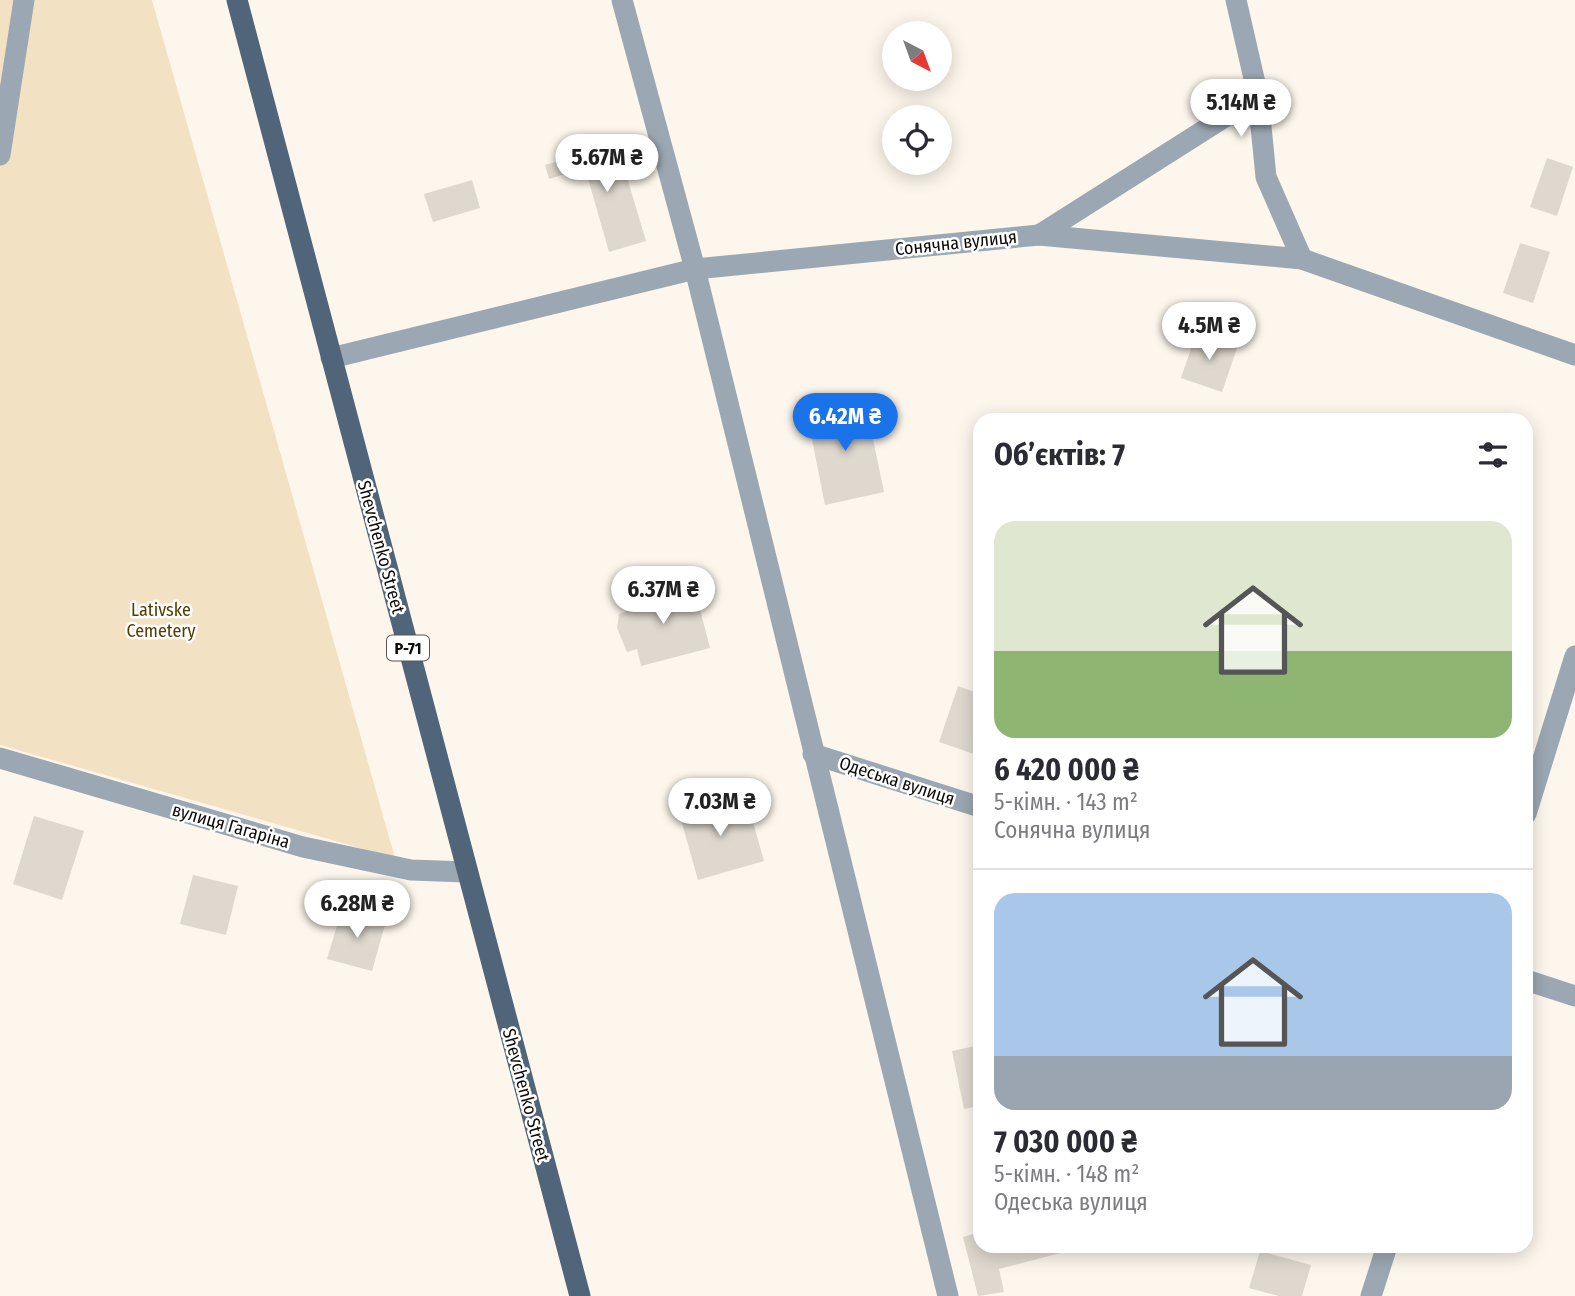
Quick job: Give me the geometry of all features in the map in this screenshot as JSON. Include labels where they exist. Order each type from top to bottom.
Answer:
[{"type":"main road","name":"Shevchenko Street","points":[[237,0],[580,1296]]},
{"type":"street","points":[[0,155],[24,0]]},
{"type":"street","points":[[622,0],[695,269],[948,1296]]},
{"type":"street","points":[[1236,0],[1258,96],[1266,177],[1302,260]]},
{"type":"street","points":[[1039,235],[1258,96]]},
{"type":"street","name":"Сонячна вулиця","points":[[331,358],[695,269],[1039,235],[1302,260],[1575,355]]},
{"type":"street","points":[[1533,791],[1575,656]]},
{"type":"street","name":"Одеська вулиця","points":[[813,754],[973,805]]},
{"type":"street","name":"вулиця Гагаріна","points":[[0,758],[303,846],[411,870],[466,872]]},
{"type":"street","points":[[1533,982],[1575,996]]},
{"type":"street","points":[[1371,1296],[1385,1253]]},
{"type":"green space","name":"Lativske Cemetery","points":[[0,0],[152,0],[395,858],[0,745]]},
{"type":"building","points":[[617,144],[646,241],[609,252],[585,168],[549,179],[545,165]]},
{"type":"building","points":[[1547,158],[1573,167],[1557,216],[1530,207]]},
{"type":"building","points":[[472,180],[480,208],[433,222],[424,194]]},
{"type":"building","points":[[1520,243],[1550,252],[1533,303],[1503,293]]},
{"type":"building","points":[[1197,331],[1238,345],[1222,392],[1181,378]]},
{"type":"building","points":[[865,401],[884,492],[825,505],[807,414]]},
{"type":"building","points":[[643,590],[652,594],[654,600],[695,590],[710,648],[641,666],[637,649],[627,652],[617,628],[619,614],[627,611],[625,601],[632,594]]},
{"type":"building","points":[[958,686],[973,691],[973,754],[939,742]]},
{"type":"building","points":[[722,796],[727,814],[749,808],[764,861],[698,880],[678,809]]},
{"type":"building","points":[[34,816],[84,831],[62,900],[13,884]]},
{"type":"building","points":[[193,875],[238,886],[226,935],[180,924]]},
{"type":"building","points":[[342,909],[386,921],[372,971],[327,959]]},
{"type":"building","points":[[973,1046],[973,1107],[964,1109],[952,1051]]},
{"type":"building","points":[[973,1234],[973,1253],[1061,1253],[999,1269],[1004,1292],[978,1296],[963,1237]]},
{"type":"building","points":[[1259,1253],[1311,1265],[1302,1296],[1279,1296],[1249,1288]]}]
